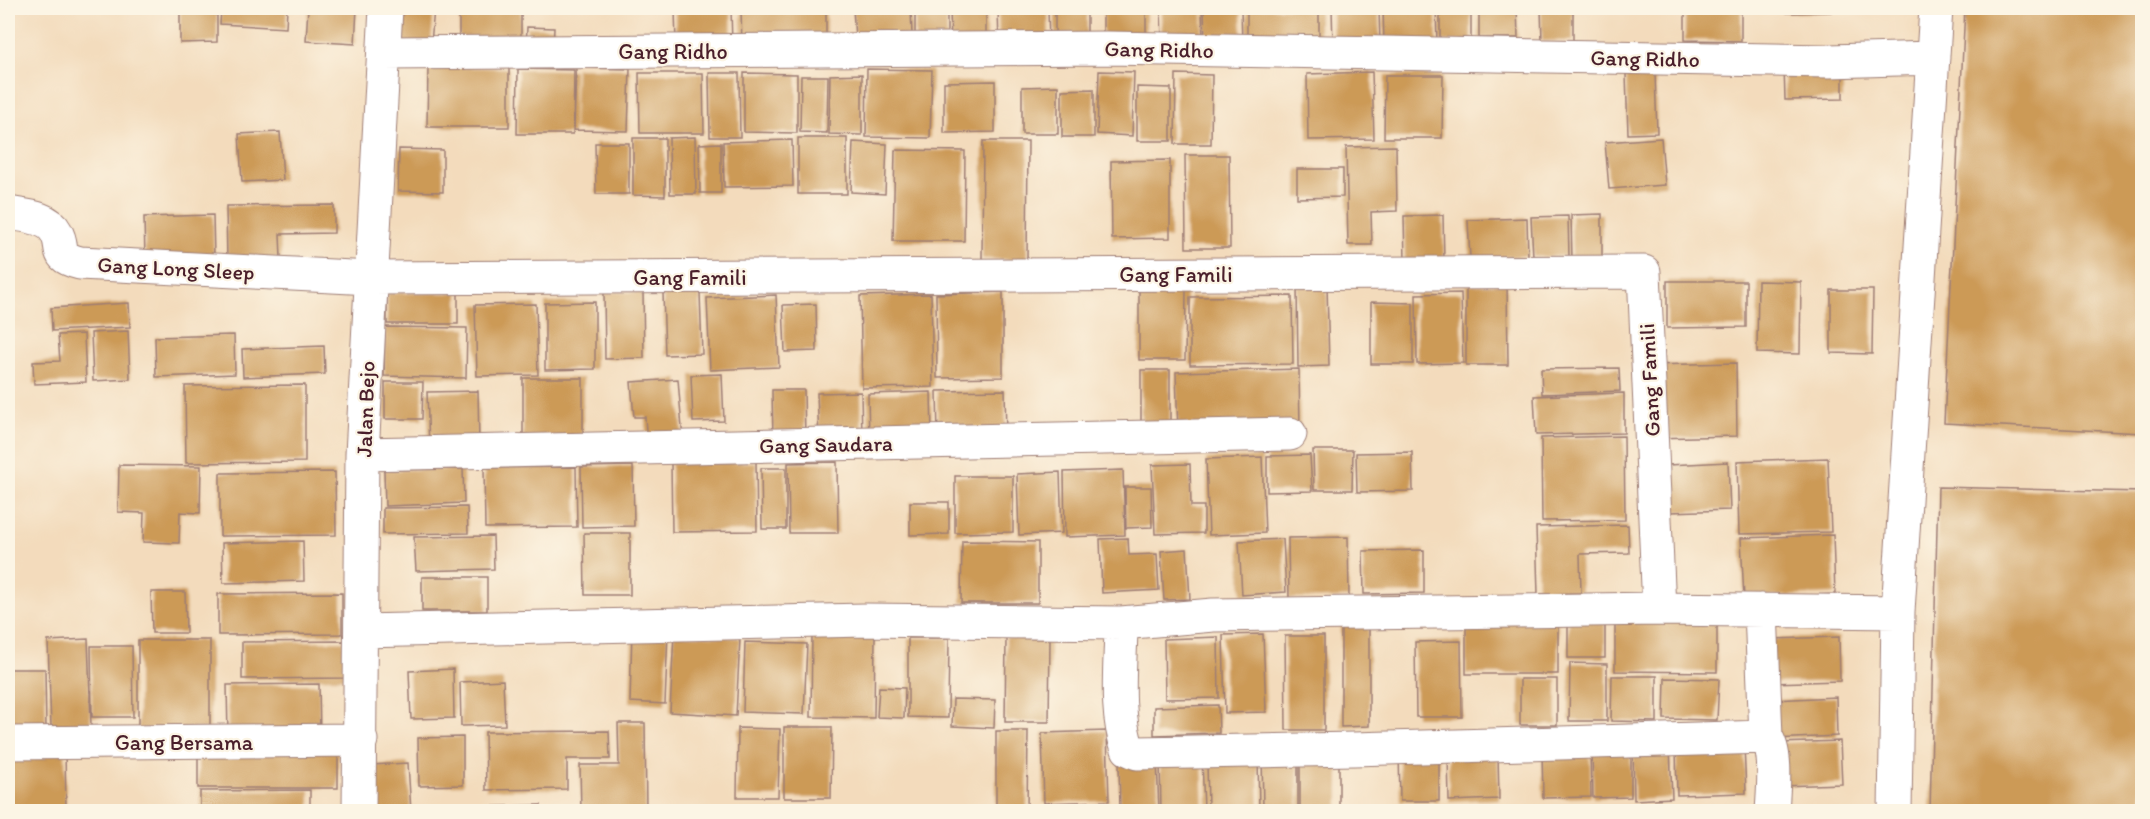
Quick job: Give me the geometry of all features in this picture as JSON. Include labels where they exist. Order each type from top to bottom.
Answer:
[{"type":"street","name":"Jalan Bejo","points":[[359,812],[363,454],[386,8]]},
{"type":"street","points":[[1895,812],[1898,612],[1936,8]]},
{"type":"street","name":"Gang Ridho","points":[[384,53],[1107,48],[1829,61],[1933,58]]},
{"type":"street","name":"Gang Long Sleep","points":[[8,213],[42,220],[50,225],[56,231],[60,252],[69,260],[80,263],[371,278]]},
{"type":"street","name":"Gang Famili","points":[[371,278],[1644,272],[1659,609]]},
{"type":"street","name":"Gang Saudara","points":[[363,454],[1290,434]]},
{"type":"street","points":[[361,631],[865,620],[1121,623],[1213,615],[1659,609],[1898,612]]},
{"type":"street","points":[[1761,610],[1766,737],[1772,747],[1773,759],[1772,812]]},
{"type":"street","points":[[1121,623],[1120,714],[1122,735],[1128,749],[1137,753],[1766,737]]},
{"type":"street","name":"Gang Bersama","points":[[8,743],[361,740]]},
{"type":"building","points":[[221,8],[287,8],[286,28],[220,24]]},
{"type":"building","points":[[308,8],[357,8],[355,44],[306,41]]},
{"type":"building","points":[[403,8],[434,8],[431,44],[400,42]]},
{"type":"building","points":[[675,8],[731,8],[732,45],[676,46]]},
{"type":"building","points":[[741,8],[826,8],[826,46],[742,46]]},
{"type":"building","points":[[853,8],[911,8],[912,36],[855,38]]},
{"type":"building","points":[[915,8],[947,8],[947,42],[915,42]]},
{"type":"building","points":[[950,8],[986,8],[986,44],[951,45]]},
{"type":"building","points":[[998,8],[1048,8],[1049,45],[999,46]]},
{"type":"building","points":[[1055,8],[1087,8],[1087,45],[1055,45]]},
{"type":"building","points":[[1103,8],[1146,8],[1146,44],[1103,45]]},
{"type":"building","points":[[1161,8],[1202,8],[1203,42],[1162,43]]},
{"type":"building","points":[[1204,8],[1241,8],[1242,44],[1205,44]]},
{"type":"building","points":[[1247,8],[1319,8],[1319,44],[1247,44]]},
{"type":"building","points":[[1332,8],[1379,8],[1380,44],[1333,45]]},
{"type":"building","points":[[1383,8],[1436,8],[1437,43],[1384,44]]},
{"type":"building","points":[[1440,8],[1471,8],[1471,42],[1440,41]]},
{"type":"building","points":[[1479,8],[1517,8],[1518,38],[1479,38]]},
{"type":"building","points":[[1541,8],[1573,8],[1573,41],[1542,41]]},
{"type":"building","points":[[1685,8],[1741,8],[1741,41],[1685,40]]},
{"type":"building","points":[[1787,8],[1831,8],[1831,12],[1787,13]]},
{"type":"building","points":[[1965,8],[2142,8],[2142,433],[1944,423]]},
{"type":"building","points":[[180,10],[217,10],[217,42],[180,43]]},
{"type":"building","points":[[459,10],[521,11],[521,47],[459,46]]},
{"type":"building","points":[[527,27],[554,28],[553,47],[526,47]]},
{"type":"building","points":[[1843,65],[1843,99],[1785,100],[1784,66]]},
{"type":"building","points":[[428,67],[509,68],[509,127],[427,127]]},
{"type":"building","points":[[576,68],[630,69],[628,131],[574,130]]},
{"type":"building","points":[[518,69],[574,70],[573,134],[517,134]]},
{"type":"building","points":[[867,69],[932,70],[930,138],[866,137]]},
{"type":"building","points":[[1099,71],[1134,72],[1132,136],[1097,134]]},
{"type":"building","points":[[1372,72],[1374,139],[1308,140],[1307,74]]},
{"type":"building","points":[[639,73],[703,73],[704,133],[640,133]]},
{"type":"building","points":[[709,73],[739,73],[740,137],[710,137]]},
{"type":"building","points":[[744,73],[797,74],[797,133],[744,132]]},
{"type":"building","points":[[1655,73],[1657,133],[1628,134],[1626,74]]},
{"type":"building","points":[[862,74],[862,135],[829,134],[830,75]]},
{"type":"building","points":[[1176,74],[1212,75],[1211,144],[1175,144]]},
{"type":"building","points":[[1385,75],[1443,75],[1442,138],[1384,138]]},
{"type":"building","points":[[801,76],[828,76],[827,133],[800,132]]},
{"type":"building","points":[[995,81],[995,132],[944,133],[944,82]]},
{"type":"building","points":[[1058,86],[1058,134],[1022,134],[1022,87]]},
{"type":"building","points":[[1137,87],[1171,88],[1171,141],[1137,141]]},
{"type":"building","points":[[1094,89],[1094,137],[1062,137],[1062,90]]},
{"type":"building","points":[[280,132],[283,180],[242,182],[239,134]]},
{"type":"building","points":[[695,137],[696,194],[670,194],[669,138]]},
{"type":"building","points":[[633,138],[665,138],[665,196],[633,195]]},
{"type":"building","points":[[798,138],[847,138],[847,194],[798,194]]},
{"type":"building","points":[[1661,138],[1665,185],[1609,189],[1605,142]]},
{"type":"building","points":[[792,140],[793,186],[724,187],[723,142]]},
{"type":"building","points":[[983,141],[1028,141],[1027,260],[982,259]]},
{"type":"building","points":[[853,142],[887,144],[885,194],[851,192]]},
{"type":"building","points":[[595,143],[629,143],[629,194],[596,194]]},
{"type":"building","points":[[721,143],[721,193],[700,193],[699,144]]},
{"type":"building","points":[[1396,146],[1397,211],[1371,212],[1372,245],[1348,245],[1346,147]]},
{"type":"building","points":[[399,149],[443,150],[443,192],[398,191]]},
{"type":"building","points":[[895,150],[965,151],[964,241],[893,241]]},
{"type":"building","points":[[1185,155],[1229,155],[1230,248],[1186,248]]},
{"type":"building","points":[[1170,160],[1170,238],[1112,239],[1111,161]]},
{"type":"building","points":[[1297,169],[1343,169],[1343,197],[1297,198]]},
{"type":"building","points":[[334,205],[334,233],[280,234],[281,259],[227,260],[226,206]]},
{"type":"building","points":[[1602,214],[1602,263],[1572,263],[1571,215]]},
{"type":"building","points":[[213,215],[214,257],[145,259],[144,217]]},
{"type":"building","points":[[1443,215],[1444,261],[1405,262],[1404,216]]},
{"type":"building","points":[[1568,216],[1569,256],[1533,257],[1531,217]]},
{"type":"building","points":[[1527,218],[1528,256],[1470,258],[1468,220]]},
{"type":"building","points":[[1667,281],[1746,281],[1746,327],[1667,328]]},
{"type":"building","points":[[1758,281],[1801,282],[1800,354],[1757,353]]},
{"type":"building","points":[[1507,284],[1508,365],[1466,365],[1466,285]]},
{"type":"building","points":[[1327,285],[1329,366],[1298,367],[1297,286]]},
{"type":"building","points":[[1139,290],[1186,290],[1185,360],[1139,360]]},
{"type":"building","points":[[1831,290],[1873,290],[1872,354],[1831,353]]},
{"type":"building","points":[[604,292],[643,292],[644,358],[605,359]]},
{"type":"building","points":[[700,292],[702,354],[665,355],[663,293]]},
{"type":"building","points":[[1003,292],[1003,377],[937,378],[936,294]]},
{"type":"building","points":[[387,293],[458,293],[458,324],[387,324]]},
{"type":"building","points":[[1461,293],[1463,363],[1417,364],[1416,294]]},
{"type":"building","points":[[931,294],[933,387],[862,388],[860,296]]},
{"type":"building","points":[[776,295],[779,367],[710,370],[707,298]]},
{"type":"building","points":[[1292,296],[1293,364],[1190,365],[1190,297]]},
{"type":"building","points":[[595,302],[595,369],[545,370],[545,303]]},
{"type":"building","points":[[1371,302],[1413,303],[1413,364],[1371,364]]},
{"type":"building","points":[[129,303],[130,327],[52,331],[51,308]]},
{"type":"building","points":[[536,304],[538,375],[477,376],[475,305]]},
{"type":"building","points":[[816,304],[817,351],[785,352],[783,305]]},
{"type":"building","points":[[385,327],[467,328],[466,378],[384,376]]},
{"type":"building","points":[[128,331],[130,379],[93,381],[91,333]]},
{"type":"building","points":[[84,334],[86,382],[34,384],[33,362],[60,361],[58,335]]},
{"type":"building","points":[[234,335],[235,374],[156,377],[155,337]]},
{"type":"building","points":[[324,346],[325,374],[243,377],[242,349]]},
{"type":"building","points":[[1736,363],[1737,436],[1652,438],[1650,365]]},
{"type":"building","points":[[1619,368],[1620,391],[1542,394],[1541,369]]},
{"type":"building","points":[[1299,369],[1300,430],[1178,432],[1176,372]]},
{"type":"building","points":[[1141,370],[1170,370],[1170,430],[1141,429]]},
{"type":"building","points":[[722,374],[724,421],[693,422],[691,375]]},
{"type":"building","points":[[523,378],[583,378],[583,437],[523,438]]},
{"type":"building","points":[[678,379],[683,441],[647,444],[645,417],[634,417],[631,382]]},
{"type":"building","points":[[385,382],[423,382],[422,419],[385,419]]},
{"type":"building","points":[[305,385],[305,462],[186,463],[185,386]]},
{"type":"building","points":[[772,390],[804,390],[805,437],[773,438]]},
{"type":"building","points":[[1005,390],[1006,435],[938,437],[937,391]]},
{"type":"building","points":[[478,391],[479,445],[429,447],[427,392]]},
{"type":"building","points":[[861,392],[862,438],[819,439],[817,393]]},
{"type":"building","points":[[931,392],[932,437],[869,439],[868,394]]},
{"type":"building","points":[[1624,393],[1624,433],[1536,435],[1534,396]]},
{"type":"building","points":[[1624,436],[1625,520],[1542,521],[1541,438]]},
{"type":"building","points":[[1313,450],[1353,450],[1352,490],[1314,490]]},
{"type":"building","points":[[1412,452],[1413,491],[1357,492],[1356,453]]},
{"type":"building","points":[[1310,455],[1312,491],[1267,492],[1267,456]]},
{"type":"building","points":[[1262,457],[1265,533],[1209,535],[1206,459]]},
{"type":"building","points":[[1828,458],[1831,532],[1739,534],[1737,461]]},
{"type":"building","points":[[756,462],[757,531],[672,532],[671,464]]},
{"type":"building","points":[[837,462],[838,533],[789,533],[788,463]]},
{"type":"building","points":[[1728,462],[1730,510],[1670,512],[1668,465]]},
{"type":"building","points":[[1190,464],[1191,506],[1204,506],[1204,533],[1155,534],[1152,465]]},
{"type":"building","points":[[119,465],[201,466],[200,513],[180,512],[179,543],[143,542],[144,513],[118,512]]},
{"type":"building","points":[[633,466],[634,526],[582,527],[581,467]]},
{"type":"building","points":[[576,467],[577,527],[485,528],[484,468]]},
{"type":"building","points":[[761,468],[786,468],[786,529],[762,529]]},
{"type":"building","points":[[463,469],[464,503],[385,506],[384,470]]},
{"type":"building","points":[[1123,470],[1125,535],[1065,537],[1064,472]]},
{"type":"building","points":[[335,472],[336,535],[220,536],[220,473]]},
{"type":"building","points":[[1060,472],[1062,533],[1019,535],[1017,474]]},
{"type":"building","points":[[955,476],[1013,476],[1013,532],[955,533]]},
{"type":"building","points":[[1125,487],[1151,487],[1152,527],[1126,528]]},
{"type":"building","points":[[1938,487],[2142,492],[2142,812],[1930,812]]},
{"type":"building","points":[[910,502],[949,502],[949,534],[910,535]]},
{"type":"building","points":[[467,507],[468,533],[383,534],[383,508]]},
{"type":"building","points":[[1628,525],[1629,553],[1580,554],[1581,593],[1538,594],[1536,527]]},
{"type":"building","points":[[584,533],[630,533],[630,595],[585,595]]},
{"type":"building","points":[[1833,535],[1835,594],[1744,598],[1741,538]]},
{"type":"building","points":[[493,536],[494,569],[416,571],[414,537]]},
{"type":"building","points":[[1348,537],[1349,598],[1289,599],[1288,538]]},
{"type":"building","points":[[1128,538],[1129,555],[1157,554],[1159,590],[1102,593],[1100,539]]},
{"type":"building","points":[[1283,539],[1286,592],[1242,595],[1239,541]]},
{"type":"building","points":[[303,541],[304,581],[223,583],[222,543]]},
{"type":"building","points":[[962,541],[1038,542],[1038,603],[961,603]]},
{"type":"building","points":[[1187,549],[1190,599],[1164,600],[1161,551]]},
{"type":"building","points":[[1424,550],[1424,593],[1364,594],[1363,551]]},
{"type":"building","points":[[422,577],[487,577],[487,611],[422,611]]},
{"type":"building","points":[[151,592],[185,592],[186,633],[152,633]]},
{"type":"building","points":[[342,593],[342,634],[218,635],[218,594]]},
{"type":"building","points":[[1568,614],[1605,614],[1605,658],[1568,658]]},
{"type":"building","points":[[1466,615],[1558,615],[1558,674],[1466,674]]},
{"type":"building","points":[[1341,617],[1369,617],[1369,726],[1341,727]]},
{"type":"building","points":[[1615,619],[1717,619],[1717,672],[1615,671]]},
{"type":"building","points":[[632,630],[668,632],[665,704],[630,702]]},
{"type":"building","points":[[674,634],[740,638],[736,716],[670,712]]},
{"type":"building","points":[[1263,634],[1266,712],[1225,713],[1223,635]]},
{"type":"building","points":[[812,635],[875,636],[874,718],[811,717]]},
{"type":"building","points":[[1285,636],[1324,636],[1324,730],[1286,730]]},
{"type":"building","points":[[1218,637],[1219,698],[1165,699],[1164,639]]},
{"type":"building","points":[[1839,637],[1840,681],[1770,683],[1769,639]]},
{"type":"building","points":[[908,638],[949,638],[948,718],[908,717]]},
{"type":"building","points":[[1006,638],[1050,639],[1049,722],[1005,722]]},
{"type":"building","points":[[88,639],[91,726],[51,727],[48,641]]},
{"type":"building","points":[[138,640],[210,640],[210,729],[138,729]]},
{"type":"building","points":[[344,641],[344,678],[242,679],[242,642]]},
{"type":"building","points":[[1461,641],[1462,717],[1416,717],[1415,642]]},
{"type":"building","points":[[745,642],[807,644],[804,714],[743,712]]},
{"type":"building","points":[[91,646],[132,646],[133,717],[92,717]]},
{"type":"building","points":[[1570,663],[1607,664],[1607,721],[1569,721]]},
{"type":"building","points":[[8,669],[45,669],[46,729],[8,729]]},
{"type":"building","points":[[453,669],[454,718],[411,719],[409,671]]},
{"type":"building","points":[[1612,676],[1657,676],[1657,722],[1611,721]]},
{"type":"building","points":[[1665,678],[1719,679],[1717,720],[1664,719]]},
{"type":"building","points":[[1520,679],[1557,679],[1557,725],[1520,725]]},
{"type":"building","points":[[503,680],[505,725],[461,726],[460,682]]},
{"type":"building","points":[[319,684],[320,737],[228,737],[227,685]]},
{"type":"building","points":[[879,687],[905,688],[904,718],[877,717]]},
{"type":"building","points":[[1836,697],[1837,736],[1774,739],[1773,700]]},
{"type":"building","points":[[953,699],[995,700],[994,728],[952,726]]},
{"type":"building","points":[[1218,705],[1219,733],[1154,735],[1154,707]]},
{"type":"building","points":[[618,723],[645,723],[646,812],[581,812],[580,765],[619,765]]},
{"type":"building","points":[[784,727],[832,727],[831,798],[784,798]]},
{"type":"building","points":[[738,728],[780,729],[778,797],[737,797]]},
{"type":"building","points":[[609,731],[610,759],[567,759],[567,789],[486,790],[485,732]]},
{"type":"building","points":[[996,731],[1028,731],[1027,811],[996,811]]},
{"type":"building","points":[[1107,731],[1109,801],[1044,803],[1042,733]]},
{"type":"building","points":[[463,737],[463,785],[419,786],[418,738]]},
{"type":"building","points":[[1840,741],[1842,784],[1781,786],[1779,743]]},
{"type":"building","points":[[198,742],[338,742],[338,788],[198,788]]},
{"type":"building","points":[[1744,744],[1746,793],[1677,795],[1676,746]]},
{"type":"building","points":[[1592,745],[1631,745],[1631,797],[1593,798]]},
{"type":"building","points":[[1633,747],[1670,747],[1672,798],[1634,800]]},
{"type":"building","points":[[65,748],[66,812],[9,812],[8,749]]},
{"type":"building","points":[[1590,749],[1591,797],[1543,798],[1542,750]]},
{"type":"building","points":[[1399,751],[1439,752],[1439,801],[1400,801]]},
{"type":"building","points":[[1298,752],[1298,809],[1263,810],[1262,753]]},
{"type":"building","points":[[1339,753],[1339,808],[1300,808],[1300,754]]},
{"type":"building","points":[[1498,754],[1499,799],[1449,801],[1448,755]]},
{"type":"building","points":[[1258,758],[1259,810],[1208,811],[1207,759]]},
{"type":"building","points":[[1202,759],[1204,809],[1161,811],[1160,761]]},
{"type":"building","points":[[1157,760],[1159,811],[1120,812],[1119,761]]},
{"type":"building","points":[[408,763],[411,812],[374,812],[371,765]]},
{"type":"building","points":[[310,790],[310,812],[200,812],[200,791]]},
{"type":"building","points":[[541,805],[541,812],[429,812],[429,808]]}]
